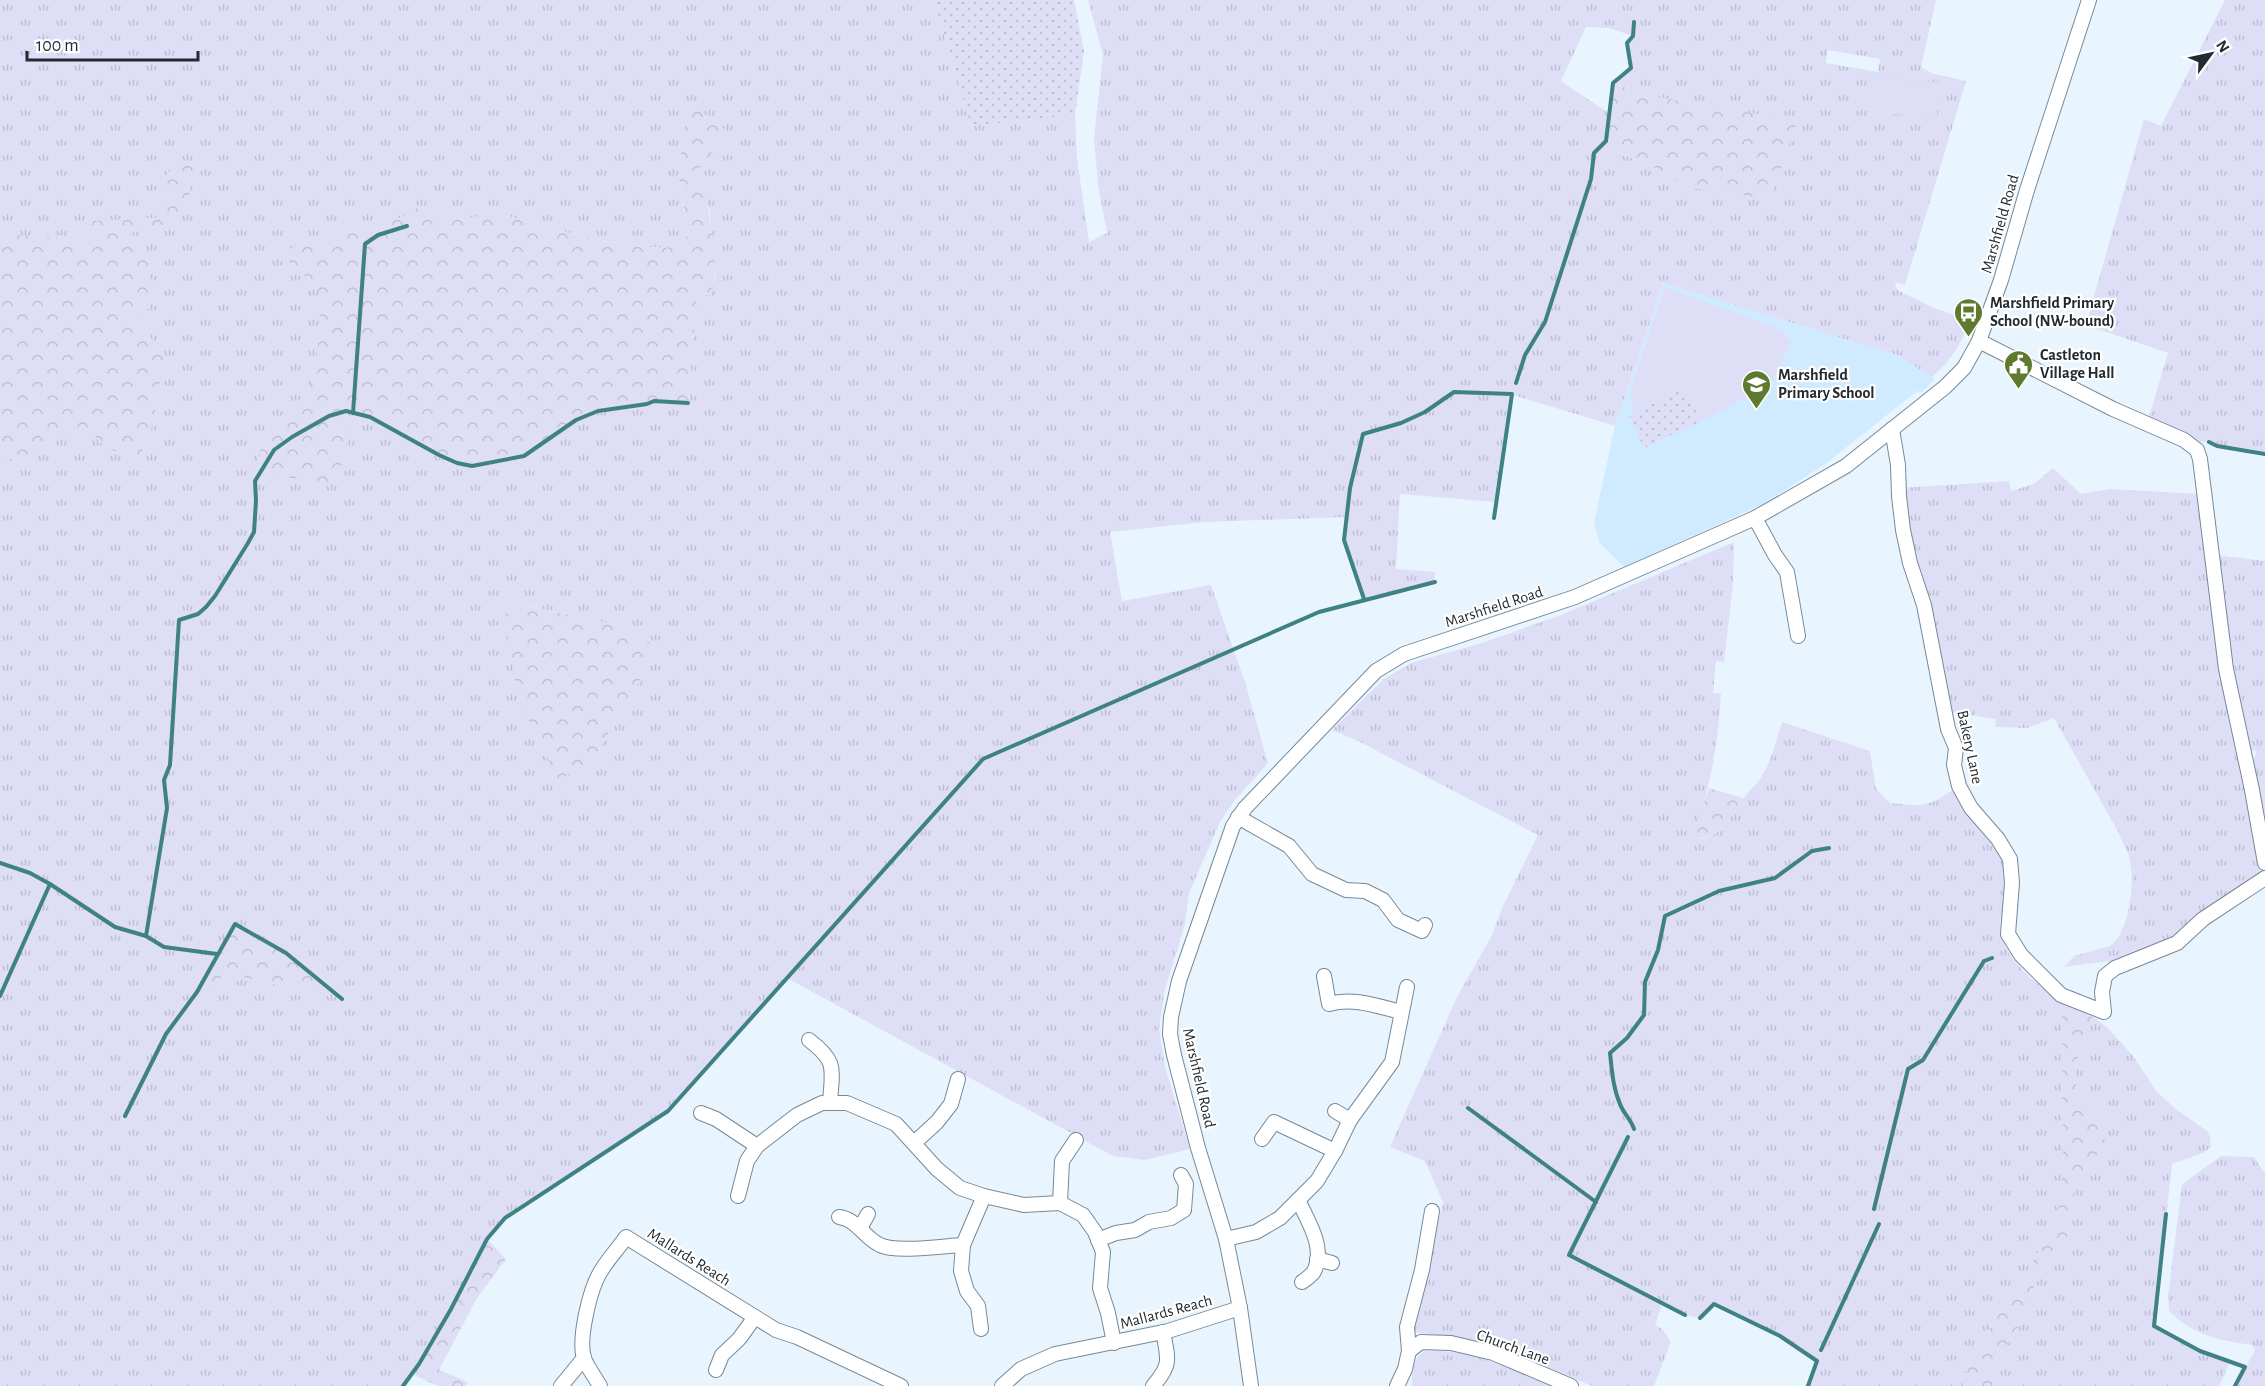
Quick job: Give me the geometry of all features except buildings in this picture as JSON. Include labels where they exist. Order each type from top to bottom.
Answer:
[{"type":"street","name":"Marshfield Road","points":[[1251,1386],[1240,1308],[1226,1239],[1170,1034],[1171,1017],[1179,981],[1228,837],[1238,818],[1376,670],[1404,654],[1575,597],[1755,518],[1846,466],[1928,402],[1964,368],[1979,341],[2001,280],[2027,190],[2088,0]]},
{"type":"street","points":[[1979,341],[2113,409],[2184,440],[2197,450],[2226,669],[2265,863]]},
{"type":"street","name":"Bakery Lane","points":[[1892,429],[1898,465],[1903,530],[1910,563],[1924,605],[1948,729],[1956,748],[1954,765],[1959,786],[1971,808],[1998,839],[2010,859],[2012,884],[2008,934],[2020,956],[2061,995],[2104,1012],[2102,992],[2105,976],[2115,968],[2176,943],[2203,919],[2265,878]]},
{"type":"street","points":[[1755,518],[1775,555],[1794,570],[1798,636]]},
{"type":"street","points":[[1238,818],[1289,846],[1312,874],[1346,890],[1365,891],[1383,900],[1398,920],[1422,931],[1425,925]]},
{"type":"street","points":[[1324,976],[1329,1004],[1340,1001],[1359,1002],[1401,1012]]},
{"type":"street","points":[[1226,1239],[1257,1232],[1280,1218],[1317,1181],[1350,1120],[1392,1062],[1407,987]]},
{"type":"street","points":[[809,1040],[826,1053],[832,1068],[830,1103]]},
{"type":"street","points":[[914,1143],[957,1107],[958,1079]]},
{"type":"street","points":[[738,1196],[747,1161],[757,1146],[797,1115],[822,1103],[847,1104],[873,1113],[896,1124],[937,1169],[960,1188],[1024,1205],[1060,1203],[1083,1215],[1103,1252],[1100,1288],[1114,1343]]},
{"type":"street","points":[[1335,1111],[1350,1120]]},
{"type":"street","points":[[701,1113],[719,1128],[757,1146]]},
{"type":"street","points":[[1262,1139],[1274,1122],[1335,1151]]},
{"type":"street","points":[[1060,1203],[1056,1158],[1076,1140]]},
{"type":"street","points":[[1098,1240],[1116,1233],[1135,1230],[1149,1222],[1171,1218],[1184,1210],[1186,1184],[1181,1175]]},
{"type":"street","points":[[981,1329],[978,1306],[967,1291],[961,1272],[963,1245],[984,1196]]},
{"type":"street","points":[[1298,1200],[1315,1236],[1317,1259],[1313,1273],[1302,1282]]},
{"type":"street","points":[[1397,1386],[1406,1369],[1409,1351],[1407,1327],[1422,1270],[1432,1211]]},
{"type":"street","points":[[860,1228],[868,1214]]},
{"type":"street","points":[[839,1217],[847,1218],[880,1245],[898,1249],[963,1245]]},
{"type":"street","name":"Mallards Reach","points":[[584,1358],[582,1348],[589,1303],[600,1272],[626,1237],[776,1330],[797,1337],[875,1381],[902,1386]]},
{"type":"street","points":[[1317,1259],[1332,1263]]},
{"type":"street","name":"Mallards Reach","points":[[1002,1386],[1021,1369],[1055,1354],[1163,1332],[1240,1308]]},
{"type":"street","points":[[716,1370],[722,1355],[739,1339],[755,1317]]},
{"type":"street","points":[[1153,1386],[1164,1373],[1168,1360],[1163,1332]]},
{"type":"street","name":"Church Lane","points":[[1409,1351],[1421,1342],[1451,1343],[1492,1353],[1570,1386]]},
{"type":"street","points":[[561,1386],[584,1358],[600,1386]]},
{"type":"shaded area","name":"Marshfield Primary School","points":[[1663,283],[1897,355],[1935,379],[1922,392],[1917,391],[1824,465],[1763,504],[1624,567],[1599,542],[1594,523],[1615,426]]},
{"type":"green space","points":[[0,0],[934,0],[971,126],[1075,115],[1077,158],[1089,242],[1107,233],[1098,185],[1094,138],[1103,55],[1088,0],[1936,0],[1921,67],[1931,73],[1966,81],[1905,285],[1895,282],[1897,290],[1934,308],[1971,321],[1955,351],[1932,377],[1897,355],[1663,283],[1615,426],[1513,395],[1496,502],[1400,494],[1396,569],[1435,572],[1435,582],[1364,599],[1344,540],[1346,517],[1205,522],[1110,532],[1122,601],[1211,585],[1245,682],[1268,763],[1234,801],[1220,822],[1189,893],[1185,924],[1164,993],[1159,1029],[1165,1067],[1190,1149],[1145,1160],[1113,1156],[787,978],[668,1111],[505,1218],[487,1239],[451,1309],[419,1364],[403,1386],[0,1386]],"holes":[[[1586,27],[1609,28],[1633,36],[1627,43],[1631,68],[1613,83],[1657,97],[1685,187],[1652,166],[1601,146],[1606,141],[1610,114],[1561,81]],[[1827,50],[1880,59],[1878,72],[1826,63]],[[700,168],[705,199],[710,212],[715,280],[697,295],[688,403],[654,401],[598,411],[576,420],[524,456],[472,466],[457,463],[439,455],[370,417],[353,413],[503,215],[577,235],[631,246],[666,248],[677,245],[689,236],[678,174]],[[506,601],[617,625],[650,663],[593,759]],[[235,924],[311,992],[228,974],[198,991]]]},
{"type":"green space","points":[[934,0],[1074,0],[1084,51],[1075,115],[971,126]]},
{"type":"green space","points":[[2225,0],[2265,0],[2265,454],[2217,446],[2209,442],[2196,442],[2148,420],[2168,353],[2086,325],[2144,119],[2161,126]]},
{"type":"green space","points":[[1870,78],[1938,82],[1937,116],[1868,113]]},
{"type":"green space","points":[[1613,83],[1657,97],[1797,121],[1771,199],[1685,187],[1652,166],[1601,146],[1606,140]]},
{"type":"green space","points":[[697,108],[728,132],[700,168],[712,231],[715,263],[711,295],[697,295],[688,403],[654,401],[598,411],[576,420],[524,456],[472,466],[457,463],[439,455],[370,417],[347,411],[348,436],[343,462],[334,483],[249,473],[260,455],[261,438],[307,397],[316,361],[320,327],[320,297],[312,280],[296,271],[287,258],[291,249],[298,243],[327,242],[349,227],[381,228],[421,206],[452,218],[503,215],[577,235],[631,246],[666,248],[677,245],[689,235],[678,174],[685,126]]},
{"type":"green space","points":[[180,161],[195,165],[188,201],[176,228],[131,232],[129,241],[146,253],[149,264],[144,273],[154,281],[150,308],[135,315],[165,358],[149,441],[138,456],[107,449],[89,430],[53,440],[40,452],[3,461],[0,466],[0,237],[5,234],[88,240],[93,221],[166,217],[163,178]]},
{"type":"green space","points":[[1665,287],[1783,331],[1791,343],[1770,385],[1701,421],[1685,388],[1633,413],[1631,388]]},
{"type":"green space","points":[[1685,388],[1701,421],[1644,448],[1629,416]]},
{"type":"green space","points":[[2053,468],[2081,494],[2110,489],[2200,494],[2261,875],[2169,942],[2112,965],[2108,961],[2064,967],[2074,956],[2110,946],[2118,938],[2127,918],[2131,895],[2132,875],[2129,856],[2117,830],[2054,718],[2027,728],[1995,727],[1996,719],[1949,712],[1909,552],[1901,488],[2009,481],[2011,491],[2034,484]]},
{"type":"green space","points":[[1734,542],[1733,585],[1724,662],[1716,661],[1713,693],[1721,694],[1718,732],[1704,803],[1692,839],[1710,836],[1722,827],[1759,781],[1769,762],[1782,722],[1870,751],[1876,789],[1890,803],[1910,805],[1930,803],[1954,789],[1972,821],[2003,858],[2007,877],[2002,898],[2005,904],[2000,922],[2001,935],[2006,947],[2021,969],[2062,1002],[2063,1185],[2057,1219],[2018,1287],[2004,1302],[1971,1359],[1960,1386],[1808,1386],[1816,1361],[1780,1336],[1714,1304],[1700,1318],[1685,1315],[1662,1304],[1655,1325],[1662,1329],[1671,1342],[1654,1386],[1592,1386],[1502,1349],[1454,1337],[1413,1332],[1443,1202],[1425,1161],[1390,1147],[1457,997],[1491,937],[1503,906],[1538,835],[1356,740],[1332,730],[1384,679],[1411,663],[1482,643],[1561,615]]},
{"type":"green space","points":[[2216,555],[2265,561],[2265,832],[2252,763],[2257,752],[2249,748],[2230,661]]},
{"type":"green space","points":[[505,601],[617,625],[649,642],[652,655],[650,663],[593,759],[559,781],[518,699],[507,633]]},
{"type":"green space","points":[[1709,788],[1743,798],[1723,827],[1709,836],[1691,839]]},
{"type":"green space","points":[[235,924],[286,953],[329,988],[311,992],[228,974],[197,992]]},
{"type":"green space","points":[[2062,1002],[2093,1017],[2075,1065],[2077,1096],[2103,1118],[2107,1133],[2102,1147],[2075,1187],[2071,1204],[2070,1228],[2065,1241],[2053,1253],[2028,1297],[2024,1316],[2011,1340],[1992,1362],[1992,1386],[1960,1386],[1971,1359],[2004,1302],[2018,1287],[2057,1219],[2063,1185]]},
{"type":"green space","points":[[2093,1017],[2107,1027],[2133,1056],[2157,1092],[2177,1110],[2207,1131],[2210,1137],[2211,1147],[2203,1153],[2172,1164],[2154,1325],[2200,1351],[2230,1362],[2219,1386],[1992,1386],[1992,1362],[2011,1340],[2024,1316],[2028,1297],[2053,1253],[2065,1241],[2070,1228],[2071,1204],[2075,1187],[2102,1147],[2103,1118],[2077,1096],[2075,1065]]},
{"type":"green space","points":[[2221,1156],[2254,1157],[2265,1174],[2265,1386],[2235,1386],[2255,1350],[2252,1345],[2208,1336],[2188,1326],[2169,1311],[2168,1297],[2182,1184]]},
{"type":"green space","points":[[487,1239],[506,1259],[477,1298],[439,1370],[468,1382],[466,1386],[438,1386],[412,1374],[451,1309]]},
{"type":"green space","points":[[1424,1351],[1473,1356],[1551,1386],[1412,1386],[1414,1367]]},
{"type":"waterway","points":[[1516,383],[1525,355],[1545,322],[1591,179],[1594,153],[1606,141],[1613,83],[1631,68],[1627,43],[1633,36],[1634,22]]},
{"type":"waterway","points":[[353,413],[365,244],[378,235],[407,226]]},
{"type":"waterway","points":[[1364,599],[1344,540],[1350,488],[1363,434],[1401,423],[1425,412],[1454,392],[1512,394],[1494,518]]},
{"type":"waterway","points":[[146,936],[167,808],[164,780],[170,765],[179,620],[198,614],[206,607],[248,543],[254,532],[255,481],[274,450],[329,416],[346,411],[370,417],[439,455],[457,463],[472,466],[524,456],[576,420],[598,411],[654,401],[688,403]]},
{"type":"waterway","points":[[2209,442],[2217,446],[2265,454]]},
{"type":"waterway","points":[[403,1386],[419,1364],[451,1309],[487,1239],[505,1218],[668,1111],[983,759],[1319,612],[1435,582]]},
{"type":"waterway","points":[[1634,1129],[1618,1098],[1610,1053],[1627,1038],[1644,1015],[1645,982],[1658,950],[1665,916],[1719,891],[1775,878],[1812,851],[1829,848]]},
{"type":"waterway","points":[[0,863],[30,873],[50,884],[0,996]]},
{"type":"waterway","points":[[50,884],[115,927],[146,936],[164,947],[217,954]]},
{"type":"waterway","points":[[125,1116],[166,1034],[197,992],[235,924],[286,953],[342,999]]},
{"type":"waterway","points":[[1874,1209],[1908,1069],[1923,1060],[1984,961],[1992,958]]},
{"type":"waterway","points":[[1468,1108],[1596,1202]]},
{"type":"waterway","points":[[1628,1137],[1569,1255],[1685,1315]]},
{"type":"waterway","points":[[2166,1214],[2154,1326],[2200,1351],[2245,1367],[2235,1386]]},
{"type":"waterway","points":[[1821,1350],[1879,1224]]},
{"type":"waterway","points":[[1700,1318],[1714,1304],[1780,1336],[1817,1361],[1808,1386]]},
{"type":"place","name":"Marshfield Primary School (NW-bound)","points":[[1969,338]]},
{"type":"place","name":"Castleton Village Hall","points":[[2019,390]]},
{"type":"place","name":"Marshfield Primary School","points":[[1757,410]]}]
